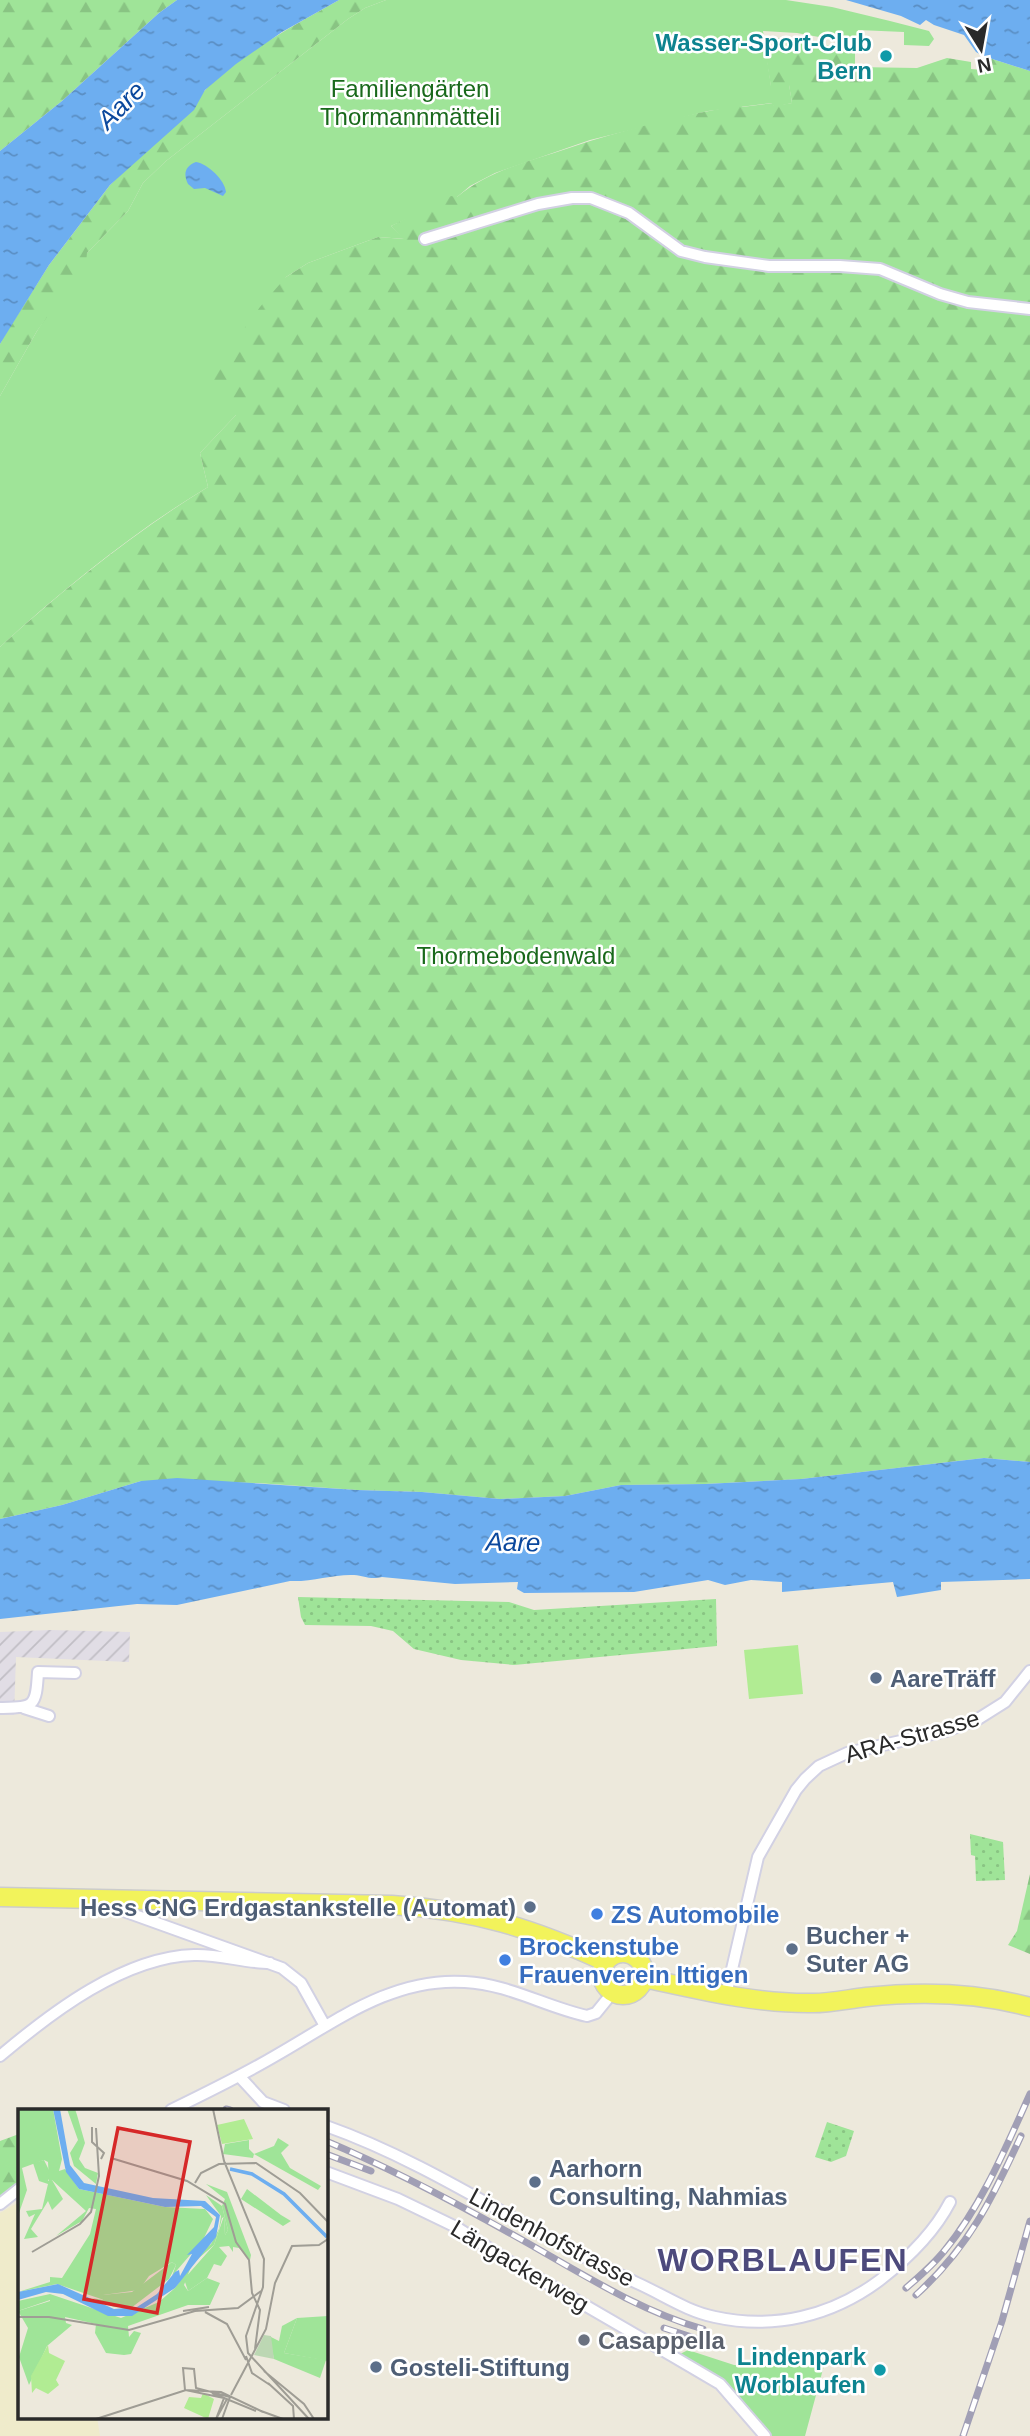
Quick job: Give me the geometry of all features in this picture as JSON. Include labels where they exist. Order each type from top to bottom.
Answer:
[{"type":"main road","points":[[0,1897],[392,1905],[445,1909],[487,1917],[557,1940],[606,1962]]},
{"type":"main road","points":[[620,1953],[634,1956],[642,1964],[644,1978],[634,1993],[622,1995],[612,1992],[603,1981],[602,1972],[606,1962],[620,1953]]},
{"type":"main road","points":[[644,1978],[775,2002],[815,2003],[866,1997],[946,1993],[986,1997],[1030,2007]]},
{"type":"street","points":[[425,239],[538,204],[572,198],[591,198],[629,213],[681,251],[769,266],[880,269],[940,294],[968,302],[1030,309]]},
{"type":"street","name":"ARA-Strasse","points":[[726,1995],[758,1857],[792,1796],[805,1779],[819,1766],[847,1753],[946,1731],[978,1719],[1005,1702],[1030,1671]]},
{"type":"street","points":[[23,1708],[33,1702],[37,1694],[38,1672],[75,1674]]},
{"type":"street","points":[[0,1708],[23,1708],[50,1716]]},
{"type":"street","points":[[90,1899],[270,1963],[298,1979],[325,2026]]},
{"type":"street","points":[[0,2056],[32,2028],[80,1997],[139,1966],[196,1955],[270,1963]]},
{"type":"street","points":[[173,2109],[239,2076],[388,1993],[427,1983],[465,1982],[488,1985],[587,2015],[596,2014],[612,1992]]},
{"type":"street","points":[[239,2076],[263,2102],[281,2109]]},
{"type":"street","name":"Lindenhofstrasse","points":[[327,2126],[408,2161],[495,2206],[617,2275],[678,2305],[701,2314],[729,2320],[770,2321],[802,2318],[831,2309],[848,2300],[877,2282],[913,2251],[933,2229],[950,2202]]},
{"type":"street","name":"Längackerweg","points":[[327,2172],[398,2199],[456,2227],[518,2267],[720,2384],[765,2436]]},
{"type":"street","points":[[0,2204],[18,2190]]},
{"type":"shaded area","points":[[0,1632],[130,1632],[129,1662],[16,1657],[14,1715],[0,1714]]},
{"type":"shaded area","points":[[18,2203],[18,2418],[97,2418],[100,2436],[0,2436],[0,2213]]},
{"type":"green space","points":[[0,0],[177,0],[159,13],[62,101],[0,151]]},
{"type":"green space","points":[[339,0],[386,0],[365,8],[348,19],[166,161],[143,183],[128,211],[87,253],[86,263],[37,331],[0,396],[0,344],[3,338],[49,265],[110,185],[225,71],[263,44]]},
{"type":"green space","name":"Familiengärten Thormannmätteli","points":[[386,0],[786,0],[832,7],[929,31],[934,39],[929,46],[904,45],[904,32],[858,30],[857,47],[853,47],[852,43],[797,33],[763,31],[771,86],[789,84],[792,103],[774,107],[772,103],[708,111],[590,140],[495,173],[470,186],[457,197],[391,226],[405,239],[378,237],[308,263],[286,277],[236,415],[200,453],[208,487],[100,562],[0,647],[0,396],[37,331],[87,253],[128,211],[143,183],[166,161],[348,19],[365,8]]},
{"type":"green space","name":"Thormebodenwald","points":[[763,37],[796,39],[855,51],[855,67],[917,68],[947,58],[971,62],[971,69],[983,70],[983,56],[1030,71],[1030,1462],[984,1458],[801,1479],[621,1485],[565,1496],[500,1499],[257,1483],[141,1481],[62,1505],[0,1519],[0,647],[100,562],[208,487],[200,453],[236,415],[211,389],[216,367],[260,307],[286,277],[308,263],[378,237],[404,239],[391,226],[451,196],[457,197],[496,173],[525,162],[676,118],[741,105],[773,103],[774,106],[792,103],[789,85],[771,87]]},
{"type":"green space","points":[[298,1597],[509,1602],[534,1610],[716,1599],[717,1646],[514,1665],[461,1660],[414,1649],[393,1631],[371,1626],[305,1625]]},
{"type":"green space","points":[[798,1645],[803,1694],[749,1699],[744,1650]]},
{"type":"green space","points":[[970,1834],[1003,1842],[1005,1880],[976,1881],[975,1856],[971,1855]]},
{"type":"green space","points":[[1030,1874],[1030,1954],[1008,1945],[1017,1931]]},
{"type":"green space","points":[[827,2122],[854,2131],[846,2156],[831,2162],[815,2157]]},
{"type":"green space","points":[[18,2134],[18,2190],[0,2204],[0,2141]]},
{"type":"green space","points":[[688,2350],[734,2365],[775,2366],[826,2358],[805,2436],[765,2436],[720,2384],[674,2357]]},
{"type":"water","name":"Aare","points":[[177,0],[339,0],[282,32],[236,64],[205,90],[194,110],[110,185],[49,265],[0,344],[0,151],[62,101],[159,13]]},
{"type":"water","points":[[846,0],[1030,0],[1030,71],[983,56],[976,52],[964,35],[926,20],[920,25],[901,16]]},
{"type":"water","points":[[196,162],[206,166],[219,178],[225,187],[223,196],[205,188],[194,189],[188,184],[186,171]]},
{"type":"water","name":"Aare","points":[[984,1458],[1030,1462],[1030,1579],[941,1582],[941,1590],[897,1597],[893,1582],[782,1592],[782,1582],[751,1580],[725,1585],[708,1580],[634,1592],[524,1593],[517,1589],[518,1582],[455,1584],[346,1575],[290,1581],[177,1605],[137,1604],[0,1619],[0,1519],[62,1505],[141,1481],[177,1478],[500,1499],[565,1496],[621,1485],[801,1479]]},
{"type":"railway","points":[[906,2288],[941,2255],[971,2214],[1030,2094]]},
{"type":"railway","points":[[916,2295],[951,2259],[978,2221],[1021,2136]]},
{"type":"railway","points":[[327,2141],[430,2190],[636,2303],[703,2329]]},
{"type":"railway","points":[[327,2154],[371,2171]]},
{"type":"railway","points":[[963,2436],[1002,2321],[1030,2221]]},
{"type":"railway","points":[[664,2328],[701,2340]]},
{"type":"place","name":"Wasser-Sport-Club Bern","points":[[886,56]]},
{"type":"place","name":"AareTräff","points":[[876,1678]]},
{"type":"place","name":"Hess CNG Erdgastankstelle (Automat)","points":[[530,1907]]},
{"type":"place","name":"ZS Automobile","points":[[597,1914]]},
{"type":"place","name":"Bucher + Suter AG","points":[[792,1949]]},
{"type":"place","name":"Brockenstube Frauenverein Ittigen","points":[[505,1960]]},
{"type":"place","name":"Aarhorn Consulting, Nahmias","points":[[535,2182]]},
{"type":"place","name":"Casappella","points":[[584,2340]]},
{"type":"place","name":"Gosteli-Stiftung","points":[[376,2367]]},
{"type":"place","name":"Lindenpark Worblaufen","points":[[880,2370]]},
{"type":"district","name":"WORBLAUFEN","points":[[783,2260]]}]
